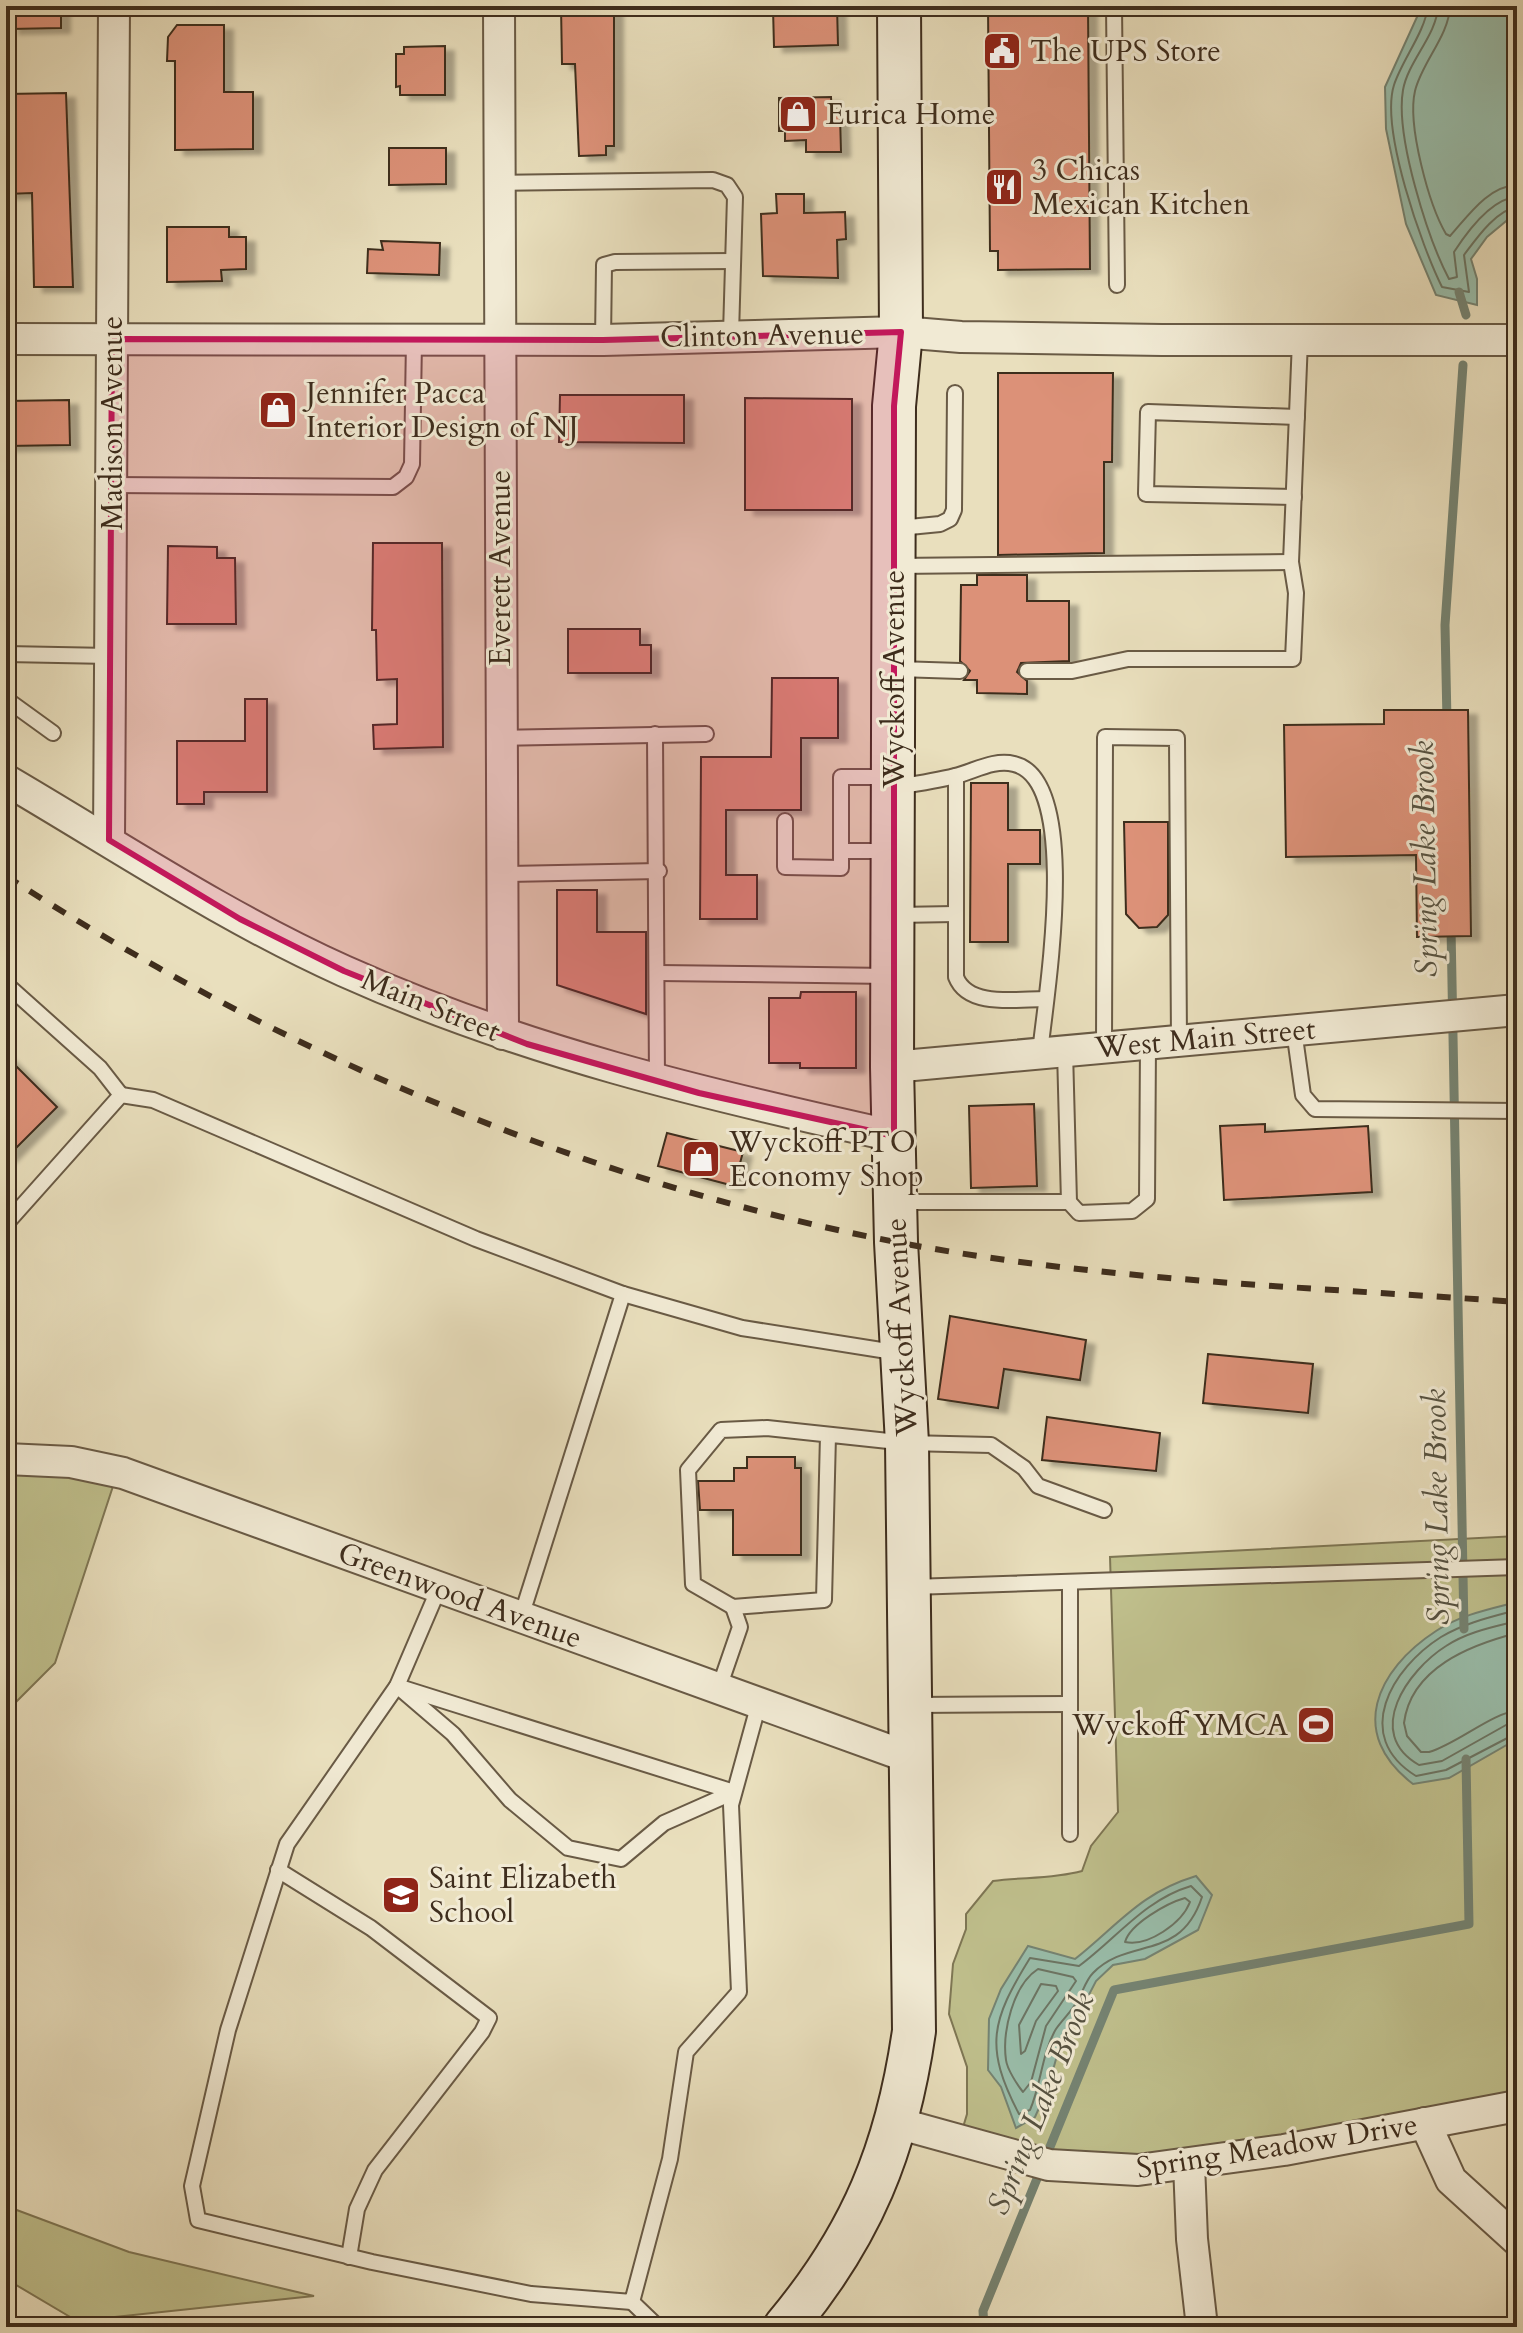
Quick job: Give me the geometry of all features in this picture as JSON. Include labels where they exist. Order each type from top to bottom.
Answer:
[{"type":"main road","name":"Wyckoff Avenue","points":[[785,2327],[818,2288],[856,2229],[878,2181],[897,2123],[914,2031],[907,1705],[907,1443],[892,1067],[895,915],[894,406],[901,332],[899,6]]},
{"type":"street","name":"Madison Avenue","points":[[109,840],[114,6]]},
{"type":"street","name":"Everett Avenue","points":[[499,6],[497,183],[503,1034]]},
{"type":"street","name":"Clinton Avenue","points":[[6,339],[603,340],[731,334],[901,332],[961,337],[1517,340]]},
{"type":"street","name":"Main Street","points":[[6,780],[240,919],[344,971],[503,1034],[657,1082],[894,1136]]},
{"type":"street","name":"West Main Street","points":[[892,1067],[1517,1010]]},
{"type":"street","name":"Greenwood Avenue","points":[[9,1453],[123,1473],[908,1757]]},
{"type":"street","name":"Spring Meadow Drive","points":[[897,2123],[1049,2165],[1138,2170],[1189,2164],[1517,2106]]},
{"type":"street","points":[[1425,2123],[1451,2180],[1517,2240]]},
{"type":"street","points":[[1189,2164],[1192,2239],[1202,2327]]},
{"type":"lane","points":[[1114,6],[1117,285]]},
{"type":"lane","points":[[497,183],[713,180],[727,185],[735,197],[731,334]]},
{"type":"lane","points":[[603,340],[604,265],[615,262],[733,261]]},
{"type":"lane","points":[[111,485],[393,487],[406,477],[412,464],[414,340]]},
{"type":"lane","points":[[1027,671],[1072,671],[1128,659],[1293,659],[1296,593],[1291,562],[1300,340]]},
{"type":"lane","points":[[894,548],[950,519],[954,510],[955,393]]},
{"type":"lane","points":[[1294,497],[1146,494],[1148,412],[1297,417]]},
{"type":"lane","points":[[894,548],[1291,562]]},
{"type":"lane","points":[[6,654],[110,656]]},
{"type":"lane","points":[[894,668],[960,671]]},
{"type":"lane","points":[[6,699],[53,733]]},
{"type":"lane","points":[[655,734],[659,871],[657,1082]]},
{"type":"lane","points":[[501,738],[706,734]]},
{"type":"lane","points":[[1104,1047],[1105,737],[1177,738],[1179,1041]]},
{"type":"lane","points":[[785,821],[785,867],[841,868],[841,777],[895,782],[956,776],[998,762],[1017,764],[1035,777],[1045,798],[1057,866],[1045,999],[1069,1202],[1079,1213],[1132,1211],[1147,1199],[1148,1044]]},
{"type":"lane","points":[[956,776],[956,977],[960,988],[976,998],[1045,999]]},
{"type":"lane","points":[[841,851],[895,851]]},
{"type":"lane","points":[[502,874],[659,871]]},
{"type":"lane","points":[[895,915],[955,914]]},
{"type":"lane","points":[[659,973],[893,976]]},
{"type":"lane","points":[[6,984],[100,1068],[121,1095],[153,1100],[476,1239],[623,1294],[742,1328],[904,1353]]},
{"type":"lane","points":[[1294,1030],[1303,1095],[1315,1109],[1517,1111]]},
{"type":"lane","points":[[6,1224],[121,1095]]},
{"type":"lane","points":[[895,1202],[1069,1202]]},
{"type":"lane","points":[[521,1617],[623,1294]]},
{"type":"lane","points":[[828,1435],[824,1600],[733,1607],[693,1584],[688,1470],[721,1430],[767,1428],[907,1443],[991,1445],[1024,1468],[1038,1486],[1104,1510]]},
{"type":"lane","points":[[908,1588],[1517,1567]]},
{"type":"lane","points":[[1070,1582],[1070,1834]]},
{"type":"lane","points":[[439,1588],[397,1686],[287,1844],[228,2030],[192,2186],[198,2220],[349,2257],[531,2294],[632,2302],[658,2327]]},
{"type":"lane","points":[[719,1688],[740,1627],[733,1607]]},
{"type":"lane","points":[[397,1686],[734,1792]]},
{"type":"lane","points":[[397,1686],[453,1734],[510,1800],[568,1848],[621,1859],[664,1823],[734,1792]]},
{"type":"lane","points":[[632,2302],[670,2159],[686,2052],[739,1992],[731,1805],[759,1703]]},
{"type":"lane","points":[[907,1705],[1070,1704]]},
{"type":"lane","points":[[278,1870],[371,1928],[489,2018],[482,2032],[375,2170],[357,2209],[349,2257]]},
{"type":"highlighted area","points":[[901,332],[894,406],[894,1136],[699,1093],[527,1044],[344,971],[240,919],[109,840],[112,339],[603,340]]},
{"type":"shaded area","points":[[6,1469],[117,1474],[55,1663],[6,1712]]},
{"type":"shaded area","name":"Wyckoff YMCA","points":[[1517,1536],[1517,2105],[1103,2167],[961,2134],[967,2114],[967,2067],[949,2014],[953,1964],[966,1929],[966,1914],[993,1881],[1082,1871],[1091,1846],[1118,1812],[1110,1557]]},
{"type":"shaded area","points":[[6,2206],[129,2252],[314,2296],[77,2321],[6,2279]]},
{"type":"water","points":[[1422,6],[1517,6],[1517,212],[1487,237],[1471,259],[1477,279],[1477,305],[1436,295],[1406,224],[1386,129],[1385,87]]},
{"type":"water","points":[[1517,1602],[1517,1739],[1449,1778],[1413,1784],[1393,1765],[1380,1744],[1375,1724],[1377,1703],[1385,1683],[1415,1647],[1445,1625]]},
{"type":"water","points":[[1196,1876],[1212,1895],[1198,1930],[1145,1959],[1113,1965],[1096,1981],[1077,2018],[1063,2034],[1048,2088],[1035,2117],[1016,2128],[1001,2087],[988,2070],[989,2019],[1001,1989],[1028,1946],[1075,1959],[1145,1901]]},
{"type":"building","points":[[11,6],[61,6],[61,28],[10,29]]},
{"type":"building","points":[[561,6],[614,6],[614,146],[606,146],[606,155],[579,156],[575,64],[562,64]]},
{"type":"building","points":[[837,6],[838,45],[774,47],[773,8]]},
{"type":"building","points":[[988,6],[1088,6],[1090,269],[998,270],[998,251],[990,251]]},
{"type":"building","points":[[177,25],[224,25],[224,92],[253,92],[253,149],[175,150],[175,61],[167,61],[168,37]]},
{"type":"building","points":[[445,46],[445,95],[400,95],[400,86],[396,87],[396,54],[404,54],[404,47]]},
{"type":"building","points":[[66,93],[73,287],[34,287],[32,193],[7,194],[6,94]]},
{"type":"building","points":[[831,97],[832,115],[840,115],[841,152],[806,152],[806,140],[785,141],[785,131],[779,131],[779,98]]},
{"type":"building","points":[[389,148],[446,148],[446,184],[389,185]]},
{"type":"building","points":[[776,194],[804,194],[804,213],[845,212],[846,239],[837,240],[838,278],[763,276],[761,214],[777,213]]},
{"type":"building","points":[[167,227],[229,227],[229,237],[246,237],[246,269],[221,270],[222,281],[167,282]]},
{"type":"building","points":[[381,241],[440,243],[439,275],[367,273],[368,249],[383,250]]},
{"type":"building","points":[[998,373],[1113,373],[1112,462],[1104,462],[1104,553],[998,555]]},
{"type":"building","points":[[560,395],[684,395],[684,443],[559,442]]},
{"type":"building","points":[[745,398],[852,399],[852,510],[745,510]]},
{"type":"building","points":[[69,400],[70,445],[6,446],[6,401]]},
{"type":"building","points":[[373,543],[442,543],[443,747],[374,749],[373,725],[397,724],[397,679],[377,680],[376,630],[372,630]]},
{"type":"building","points":[[168,546],[217,547],[217,558],[235,558],[236,624],[167,624]]},
{"type":"building","points":[[977,575],[1027,575],[1027,601],[1069,601],[1069,661],[1021,663],[1017,672],[1027,681],[1027,694],[977,693],[977,680],[964,680],[970,671],[960,661],[961,585],[977,585]]},
{"type":"building","points":[[568,629],[640,629],[640,645],[651,645],[651,673],[568,673]]},
{"type":"building","points":[[772,678],[838,678],[838,738],[801,738],[801,810],[726,810],[726,875],[757,875],[757,919],[700,919],[701,757],[771,757]]},
{"type":"building","points":[[245,699],[267,699],[267,792],[204,792],[204,804],[177,804],[177,741],[245,741]]},
{"type":"building","points":[[1384,710],[1468,710],[1471,936],[1417,937],[1416,855],[1286,857],[1284,725],[1384,724]]},
{"type":"building","points":[[971,783],[1008,783],[1008,830],[1040,830],[1040,864],[1008,864],[1008,942],[970,942]]},
{"type":"building","points":[[1124,822],[1168,822],[1168,915],[1157,927],[1139,928],[1126,914]]},
{"type":"building","points":[[557,890],[597,890],[597,932],[646,932],[646,1014],[557,985]]},
{"type":"building","points":[[801,992],[856,992],[856,1068],[800,1068],[800,1063],[769,1063],[769,998],[800,998]]},
{"type":"building","points":[[6,1056],[57,1107],[6,1158]]},
{"type":"building","points":[[1034,1104],[1037,1186],[971,1188],[969,1106]]},
{"type":"building","points":[[1265,1124],[1265,1132],[1368,1126],[1372,1192],[1224,1200],[1220,1126]]},
{"type":"building","name":"Wyckoff PTO Economy Shop","points":[[667,1133],[743,1152],[734,1186],[658,1166]]},
{"type":"building","points":[[950,1316],[1086,1340],[1080,1380],[1004,1369],[998,1408],[938,1399]]},
{"type":"building","points":[[1208,1354],[1313,1364],[1308,1413],[1203,1403]]},
{"type":"building","points":[[1047,1417],[1160,1433],[1156,1471],[1042,1460]]},
{"type":"building","points":[[747,1457],[795,1457],[795,1468],[801,1468],[801,1555],[733,1555],[733,1510],[700,1510],[698,1481],[734,1481],[734,1468],[747,1468]]},
{"type":"waterway","name":"Spring Lake Brook","points":[[1459,292],[1466,315]]},
{"type":"waterway","name":"Spring Lake Brook","points":[[1447,721],[1445,625],[1463,365]]},
{"type":"waterway","name":"Spring Lake Brook","points":[[1451,928],[1464,1629]]},
{"type":"waterway","name":"Spring Lake Brook","points":[[984,2327],[983,2311],[1114,1990],[1469,1924],[1466,1759]]},
{"type":"railway","points":[[6,876],[109,939],[323,1053],[433,1102],[546,1146],[661,1184],[778,1216],[896,1242],[1050,1266],[1205,1281],[1517,1302]]},
{"type":"place","name":"The UPS Store","points":[[1002,51]]},
{"type":"place","name":"Eurica Home","points":[[798,114]]},
{"type":"place","name":"3 Chicas Mexican Kitchen","points":[[1004,187]]},
{"type":"place","name":"Jennifer Pacca Interior Design of NJ","points":[[278,410]]},
{"type":"place","name":"Wyckoff PTO Economy Shop","points":[[701,1159]]},
{"type":"place","name":"Wyckoff YMCA","points":[[1316,1725]]},
{"type":"place","name":"Saint Elizabeth School","points":[[401,1895]]}]
